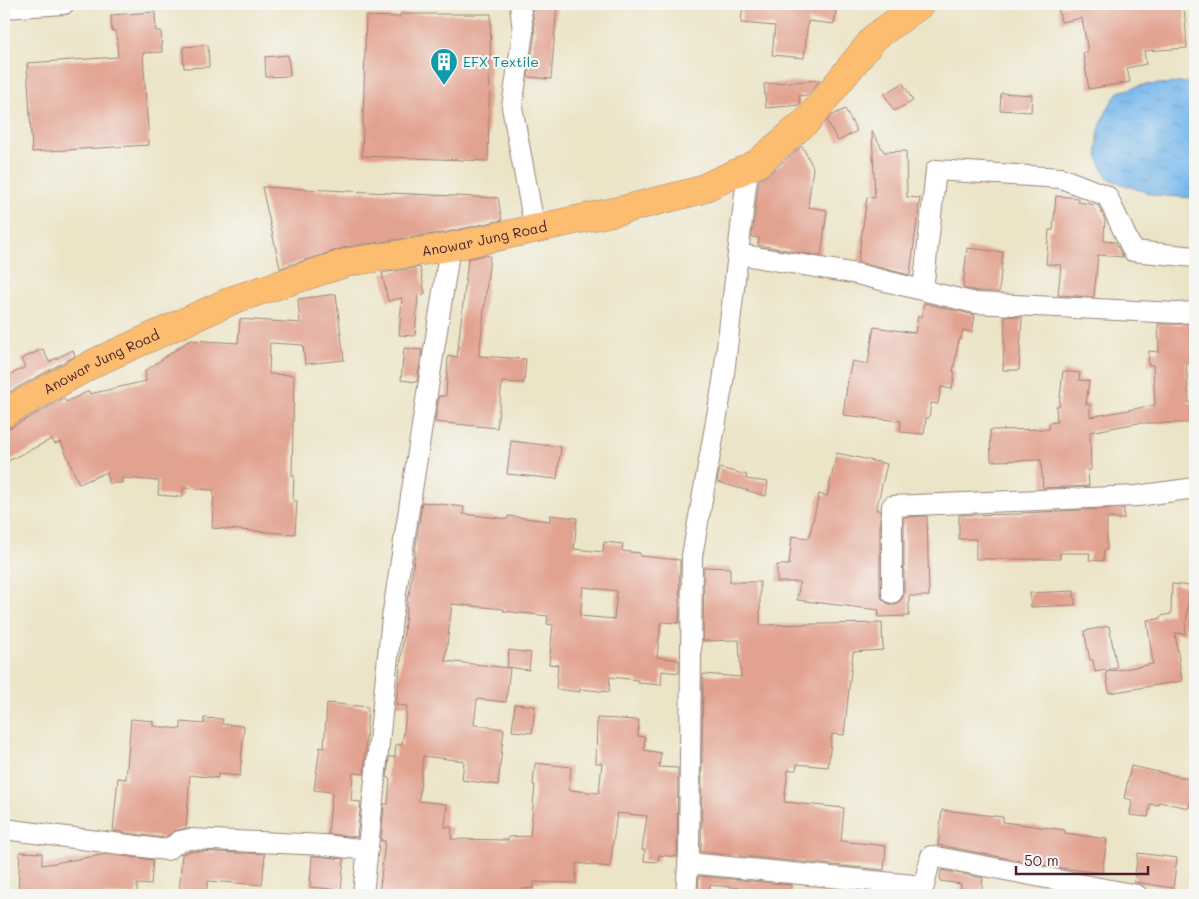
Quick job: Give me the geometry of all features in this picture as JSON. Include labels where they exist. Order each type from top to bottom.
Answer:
[{"type":"highway","name":"Anowar Jung Road","points":[[4,413],[96,362],[235,298],[349,262],[450,247],[535,230],[697,191],[756,164],[808,120],[875,37],[921,4]]},
{"type":"street","points":[[4,8],[64,4]]},
{"type":"street","points":[[520,4],[523,32],[512,107],[535,230]]},
{"type":"street","points":[[686,895],[692,556],[723,382],[748,168]]},
{"type":"street","points":[[923,290],[936,170],[1061,178],[1107,196],[1133,251],[1195,257]]},
{"type":"street","points":[[363,895],[392,618],[450,247]]},
{"type":"street","points":[[738,254],[857,274],[975,303],[1177,313],[1195,312]]},
{"type":"street","points":[[892,593],[892,506],[1137,496],[1195,488]]},
{"type":"street","points":[[4,829],[167,850],[180,841],[190,839],[324,845],[368,850]]},
{"type":"street","points":[[688,863],[924,886],[931,856],[1137,895]]},
{"type":"water","points":[[1195,82],[1195,198],[1154,195],[1108,179],[1099,160],[1098,139],[1105,115],[1118,92],[1144,85]]},
{"type":"building","points":[[532,4],[557,4],[551,79],[528,77],[535,33]]},
{"type":"building","points":[[743,4],[837,4],[834,24],[808,21],[804,58],[772,55],[775,26],[741,23]]},
{"type":"building","points":[[1074,4],[1184,4],[1187,48],[1144,51],[1146,64],[1127,68],[1130,82],[1089,89],[1083,53],[1088,52],[1082,18],[1061,22],[1058,7]]},
{"type":"building","points":[[155,12],[156,31],[161,31],[162,52],[143,53],[149,145],[32,152],[27,63],[118,57],[116,31],[112,31],[111,15]]},
{"type":"building","name":"EFX Textile","points":[[400,14],[491,14],[488,161],[362,156],[366,16],[400,17]]},
{"type":"building","points":[[208,45],[209,67],[184,68],[183,47]]},
{"type":"building","points":[[288,55],[290,76],[266,77],[265,57]]},
{"type":"building","points":[[820,80],[807,96],[799,95],[800,105],[766,108],[764,84]]},
{"type":"building","points":[[903,83],[913,101],[894,111],[884,94]]},
{"type":"building","points":[[1001,93],[1032,95],[1031,112],[1000,110]]},
{"type":"building","points":[[845,109],[857,131],[838,141],[827,121],[831,116]]},
{"type":"building","points":[[872,131],[884,152],[906,151],[907,197],[920,198],[910,275],[858,262],[867,197],[875,198]]},
{"type":"building","points":[[802,146],[813,167],[808,207],[827,210],[821,256],[758,245],[759,238],[752,237],[759,180]]},
{"type":"building","points":[[262,187],[498,198],[502,220],[447,232],[347,247],[280,268]]},
{"type":"building","points":[[1056,196],[1078,198],[1078,202],[1098,205],[1105,220],[1104,241],[1115,242],[1123,257],[1098,255],[1094,297],[1058,295],[1061,265],[1046,264],[1049,230],[1053,230]]},
{"type":"building","points":[[967,248],[1003,252],[999,292],[963,288]]},
{"type":"building","points":[[485,255],[490,256],[479,356],[526,359],[524,383],[502,382],[497,428],[435,422],[439,396],[446,396],[448,356],[457,357],[468,259]]},
{"type":"building","points":[[420,267],[425,294],[418,295],[415,336],[399,335],[402,298],[388,301],[382,273]]},
{"type":"building","points":[[336,294],[344,360],[305,364],[303,345],[270,343],[269,374],[294,375],[292,475],[294,475],[293,501],[297,501],[295,534],[212,528],[214,490],[183,488],[183,497],[158,495],[159,481],[122,478],[122,483],[108,483],[107,472],[79,484],[61,442],[55,444],[52,439],[4,463],[4,429],[12,427],[64,398],[66,402],[89,391],[90,394],[146,381],[145,371],[190,340],[238,343],[240,319],[300,323],[298,299]]},
{"type":"building","points":[[924,303],[975,315],[972,332],[963,330],[961,339],[959,339],[952,389],[941,387],[938,404],[931,403],[929,418],[926,418],[924,434],[900,432],[901,421],[843,415],[852,361],[868,364],[874,327],[915,333],[918,316],[921,317]]},
{"type":"building","points":[[1005,316],[1022,317],[1019,370],[1003,370]]},
{"type":"building","points":[[1158,324],[1195,324],[1195,363],[1186,363],[1189,403],[1195,403],[1195,423],[1138,423],[1090,432],[1091,470],[1088,470],[1089,486],[1043,488],[1041,460],[991,461],[990,430],[1049,429],[1049,423],[1057,422],[1056,406],[1059,406],[1063,371],[1080,373],[1079,380],[1089,381],[1086,404],[1090,404],[1090,417],[1155,405],[1153,365],[1148,365],[1149,351],[1159,352]]},
{"type":"building","points":[[404,348],[422,350],[417,382],[401,380]]},
{"type":"building","points":[[43,349],[49,362],[73,350],[75,356],[4,395],[4,378],[25,367],[21,359]]},
{"type":"building","points":[[511,441],[561,447],[557,479],[507,474]]},
{"type":"building","points":[[837,453],[887,464],[876,510],[880,510],[880,593],[882,599],[887,603],[892,605],[897,603],[902,599],[904,593],[904,517],[927,516],[929,596],[909,596],[909,616],[878,617],[879,610],[797,600],[800,582],[777,582],[777,565],[789,565],[792,536],[809,538],[819,494],[827,496]]},
{"type":"building","points":[[720,468],[747,475],[746,479],[768,482],[766,496],[717,482]]},
{"type":"building","points":[[422,502],[464,507],[463,514],[508,519],[508,516],[550,521],[550,515],[577,518],[574,549],[603,552],[604,542],[623,544],[622,551],[640,553],[640,556],[680,560],[679,623],[661,622],[657,657],[679,660],[679,673],[662,671],[661,685],[638,683],[638,680],[610,677],[609,692],[580,689],[580,692],[556,689],[558,665],[549,664],[553,625],[547,624],[548,616],[452,604],[445,661],[510,668],[506,702],[477,699],[474,725],[504,729],[498,785],[462,780],[464,761],[423,756],[419,801],[447,804],[445,827],[452,827],[451,839],[508,840],[508,837],[530,836],[535,785],[533,785],[535,763],[571,767],[569,790],[599,793],[602,763],[596,763],[597,718],[639,720],[638,736],[645,737],[644,750],[661,753],[659,767],[678,768],[677,857],[659,855],[658,862],[644,861],[645,850],[642,850],[647,816],[617,813],[610,867],[576,863],[576,883],[534,882],[534,888],[522,889],[523,895],[379,895],[385,841],[381,841],[384,804],[388,804],[390,778],[387,778],[389,757],[395,757],[396,744],[402,745],[407,706],[396,705]],"holes":[[[583,587],[617,591],[614,619],[580,616]]]},
{"type":"building","points":[[1124,508],[1124,519],[1107,518],[1107,550],[1104,550],[1103,561],[1089,560],[1090,553],[1060,553],[1060,559],[976,559],[976,539],[959,539],[959,515],[1022,514]]},
{"type":"building","points":[[704,567],[730,568],[730,582],[760,582],[760,625],[882,623],[883,650],[853,652],[844,735],[832,734],[828,767],[797,764],[796,770],[788,770],[784,802],[844,808],[841,841],[886,846],[884,870],[701,852],[703,674],[741,677],[739,640],[703,641]]},
{"type":"building","points":[[1172,584],[1190,586],[1185,634],[1175,633],[1182,681],[1109,693],[1106,672],[1153,664],[1147,620],[1159,619],[1161,616],[1171,614]]},
{"type":"building","points":[[1074,591],[1075,605],[1031,607],[1030,593]]},
{"type":"building","points":[[1109,626],[1117,668],[1095,672],[1093,660],[1090,660],[1084,631]]},
{"type":"building","points":[[509,650],[531,653],[529,670],[507,667]]},
{"type":"building","points":[[327,703],[368,707],[364,774],[353,773],[351,801],[361,802],[357,837],[328,834],[332,792],[314,790],[320,747],[324,748]]},
{"type":"building","points":[[515,704],[535,706],[532,733],[512,731]]},
{"type":"building","points":[[204,718],[223,719],[222,724],[244,726],[240,776],[218,774],[218,778],[190,775],[186,828],[174,831],[164,838],[113,831],[118,778],[126,779],[131,719],[153,721],[153,726],[181,729],[181,722],[204,724]]},
{"type":"building","points":[[1131,766],[1195,780],[1189,808],[1159,802],[1158,805],[1150,804],[1148,817],[1130,815],[1132,800],[1124,798]]},
{"type":"building","points":[[942,810],[1003,817],[1003,822],[1065,830],[1065,833],[1107,839],[1102,873],[1052,867],[938,845]]},
{"type":"building","points":[[191,851],[265,854],[262,885],[208,881],[206,895],[179,895],[182,854]]},
{"type":"building","points":[[20,852],[42,853],[42,865],[108,854],[153,860],[151,885],[137,884],[137,895],[18,895]]},
{"type":"building","points":[[1138,853],[1177,858],[1173,888],[1134,882]]},
{"type":"building","points":[[312,856],[344,859],[341,890],[310,887]]},
{"type":"building","points":[[941,870],[983,878],[981,895],[960,895],[961,884],[940,881]]},
{"type":"building","points":[[699,876],[791,885],[790,895],[741,895],[741,888],[710,885],[709,895],[698,894]]},
{"type":"place","name":"EFX Textile","points":[[444,86]]}]
